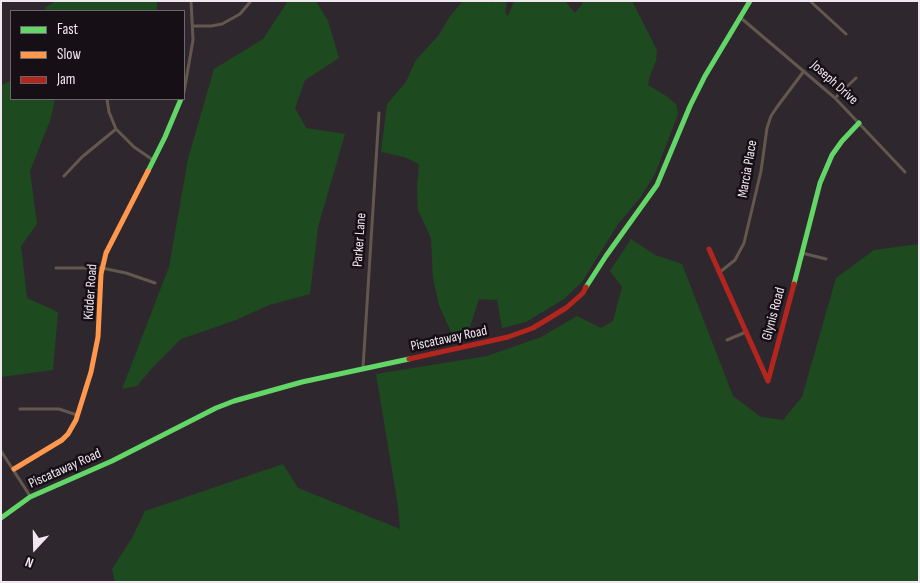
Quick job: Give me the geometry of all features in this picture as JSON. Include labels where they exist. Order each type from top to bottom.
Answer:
[{"type":"main road","name":"Piscataway Road","points":[[1,518],[30,497],[234,401],[302,382],[508,337],[533,328],[578,298],[660,181],[701,83],[750,1]]},
{"type":"main road","name":"Kidder Road","points":[[14,469],[62,440],[72,429],[78,416],[91,372],[98,337],[102,268],[106,253],[175,115],[181,100]]},
{"type":"main road","name":"Glynis Road","points":[[708,249],[768,381],[820,183],[842,140],[859,123]]},
{"type":"street","points":[[185,87],[192,54],[193,26],[191,1]]},
{"type":"street","points":[[193,26],[212,26],[227,22],[244,10],[251,1]]},
{"type":"street","points":[[810,1],[846,34]]},
{"type":"street","name":"Joseph Drive","points":[[741,18],[835,98],[905,172]]},
{"type":"street","name":"Marcia Place","points":[[720,272],[735,260],[744,243],[761,171],[767,128],[771,116],[804,71]]},
{"type":"street","points":[[835,98],[856,78]]},
{"type":"street","points":[[107,100],[116,129],[134,147],[153,160]]},
{"type":"street","name":"Parker Lane","points":[[363,368],[379,113]]},
{"type":"street","points":[[64,176],[82,157],[116,129]]},
{"type":"street","points":[[802,253],[826,259]]},
{"type":"street","points":[[56,268],[102,268],[126,273],[154,283]]},
{"type":"street","points":[[727,340],[746,332]]},
{"type":"street","points":[[20,409],[59,410],[78,416]]},
{"type":"street","points":[[1,452],[14,469],[30,497]]},
{"type":"green space","points":[[56,1],[157,1],[157,10],[44,10]]},
{"type":"green space","points":[[288,1],[316,1],[328,21],[339,58],[305,80],[295,108],[306,128],[345,134],[318,227],[310,294],[269,305],[236,320],[181,339],[137,386],[122,389],[169,267],[188,159],[214,69],[263,39]]},
{"type":"green space","points":[[463,1],[490,1],[492,3],[495,1],[507,1],[505,13],[508,16],[514,1],[565,1],[575,13],[582,4],[582,1],[632,1],[657,50],[656,61],[648,85],[676,104],[678,114],[655,174],[640,198],[618,224],[582,282],[564,299],[526,322],[502,328],[497,300],[479,299],[468,333],[452,334],[439,305],[433,278],[431,238],[418,210],[419,164],[404,157],[381,152],[387,104],[406,82],[416,60],[439,35],[450,16]]},
{"type":"green space","points":[[10,81],[10,100],[55,100],[51,118],[30,171],[37,224],[21,246],[27,298],[58,312],[53,370],[1,377],[1,85]]},
{"type":"green space","points":[[631,239],[655,255],[682,264],[733,396],[761,417],[783,420],[802,397],[836,278],[874,250],[919,244],[919,582],[115,582],[112,569],[132,538],[145,511],[283,464],[298,488],[400,529],[398,506],[376,374],[487,356],[541,337],[577,316],[601,328],[613,321],[622,287],[610,271]]},
{"type":"traffic: fast","points":[[586,287],[657,185],[690,106],[705,76],[750,1]]},
{"type":"traffic: fast","points":[[148,171],[181,100]]},
{"type":"traffic: fast","points":[[794,284],[820,183],[832,155],[859,123]]},
{"type":"traffic: fast","points":[[1,518],[30,497],[112,461],[216,408],[302,382],[409,359]]},
{"type":"traffic: slow","points":[[14,469],[62,440],[76,420],[91,372],[98,337],[101,274],[106,253],[148,171]]},
{"type":"traffic: jam","points":[[709,249],[768,381],[794,284]]},
{"type":"traffic: jam","points":[[409,359],[508,337],[533,328],[566,308],[583,293],[586,287]]}]
